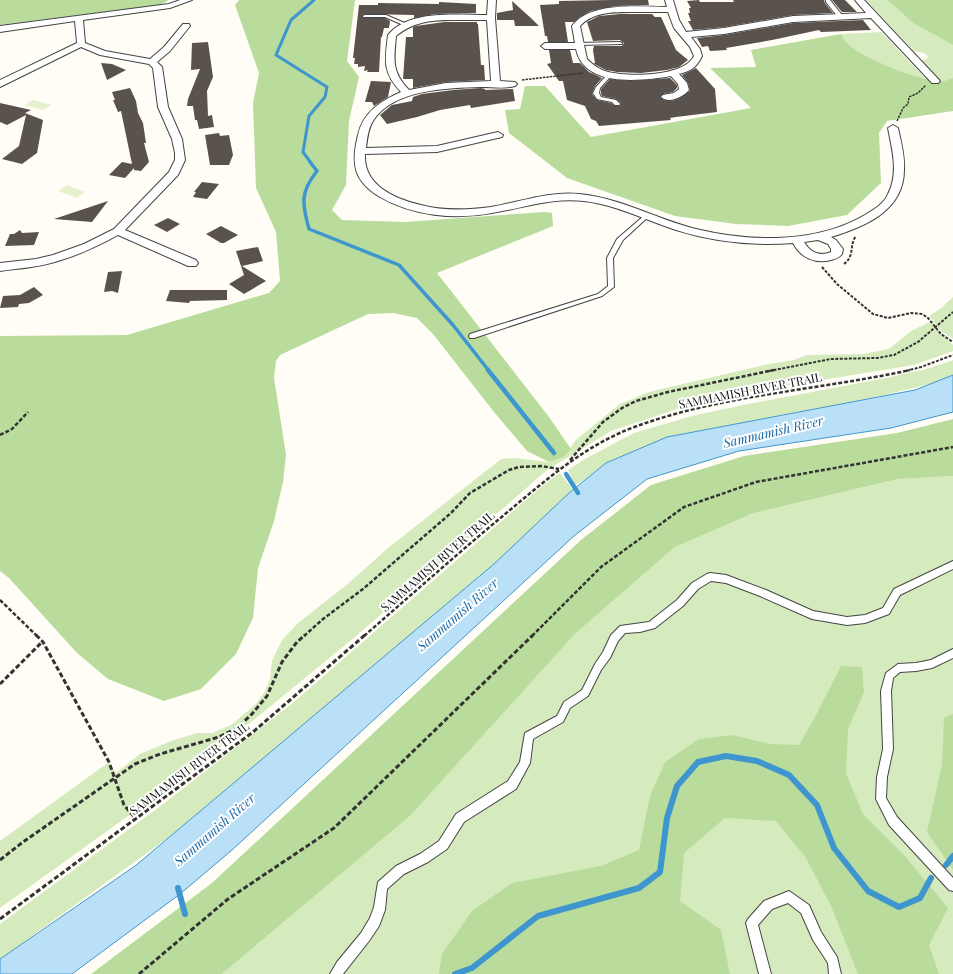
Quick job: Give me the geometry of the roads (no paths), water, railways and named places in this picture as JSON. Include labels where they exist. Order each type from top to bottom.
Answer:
[{"type":"street","points":[[0,29],[188,0]]},
{"type":"street","points":[[492,0],[491,18],[496,84]]},
{"type":"street","points":[[669,0],[677,26],[697,51],[698,58],[688,68],[672,73],[640,77],[608,75],[586,64],[581,55],[576,26],[585,16],[604,11],[672,10]]},
{"type":"street","points":[[859,0],[935,81]]},
{"type":"street","points":[[684,35],[724,31],[792,19],[874,15]]},
{"type":"street","points":[[79,18],[81,44]]},
{"type":"street","points":[[407,93],[394,80],[390,70],[392,35],[396,31],[405,24],[432,18],[491,18]]},
{"type":"street","points":[[152,62],[167,49],[186,26]]},
{"type":"street","points":[[0,84],[81,44],[103,53],[152,62],[157,67],[162,107],[177,139],[180,153],[180,160],[174,173],[118,231],[88,246],[57,258],[36,263],[0,267]]},
{"type":"street","points":[[545,46],[579,45]]},
{"type":"street","points":[[666,97],[677,96],[684,90],[682,83],[672,73]]},
{"type":"street","points":[[516,82],[433,87],[407,93],[391,100],[377,110],[368,119],[363,130],[360,151],[360,166],[363,175],[372,186],[388,197],[416,208],[432,211],[464,213],[492,210],[552,198],[582,198],[599,200],[692,231],[731,239],[797,240],[822,237],[855,225],[877,213],[887,204],[894,193],[899,169],[893,128]]},
{"type":"street","points":[[360,151],[437,149],[498,136]]},
{"type":"street","points":[[118,231],[192,263]]},
{"type":"street","points":[[797,240],[800,248],[806,254],[817,258],[828,258],[836,254],[837,249],[832,242],[822,237]]},
{"type":"lane","points":[[828,1],[840,16]]},
{"type":"lane","points":[[365,16],[386,16],[405,24]]},
{"type":"lane","points":[[579,45],[620,44]]},
{"type":"lane","points":[[608,75],[596,93],[600,98],[614,101],[617,104]]},
{"type":"lane","points":[[472,336],[600,295],[611,286],[610,258],[620,239],[646,216]]},
{"type":"lane","points":[[336,974],[341,964],[364,939],[378,914],[382,886],[400,870],[424,858],[443,845],[460,818],[512,785],[525,763],[528,736],[560,719],[567,705],[585,693],[598,666],[607,655],[614,638],[623,629],[640,628],[652,625],[680,603],[694,586],[710,577],[726,579],[763,593],[812,615],[847,621],[865,619],[886,611],[897,592],[953,565]]},
{"type":"lane","points":[[953,653],[932,664],[898,668],[889,676],[886,691],[888,749],[882,777],[881,799],[893,821],[953,886]]},
{"type":"lane","points":[[765,974],[752,923],[768,905],[789,896],[805,909],[817,936],[833,961],[835,974]]},
{"type":"water","name":"Sammamish River","points":[[953,375],[953,412],[891,428],[739,451],[647,479],[574,536],[232,850],[180,894],[72,974],[0,974],[0,959],[135,866],[494,564],[569,493],[606,463],[667,437],[915,390]]},
{"type":"waterway","points":[[311,163],[303,152],[309,116],[325,97],[327,87],[276,55],[291,20],[314,0]]},
{"type":"waterway","points":[[310,162],[317,171],[311,178],[304,198],[305,212],[309,229],[399,265],[453,325],[489,371]]},
{"type":"waterway","points":[[488,370],[554,453]]},
{"type":"waterway","points":[[566,474],[578,493]]},
{"type":"waterway","points":[[455,974],[472,968],[538,916],[639,888],[660,872],[667,818],[677,786],[698,762],[726,756],[757,761],[789,775],[817,805],[834,848],[868,891],[899,907],[920,898],[931,878]]},
{"type":"waterway","points":[[946,865],[953,856]]},
{"type":"waterway","points":[[178,888],[185,914]]}]
